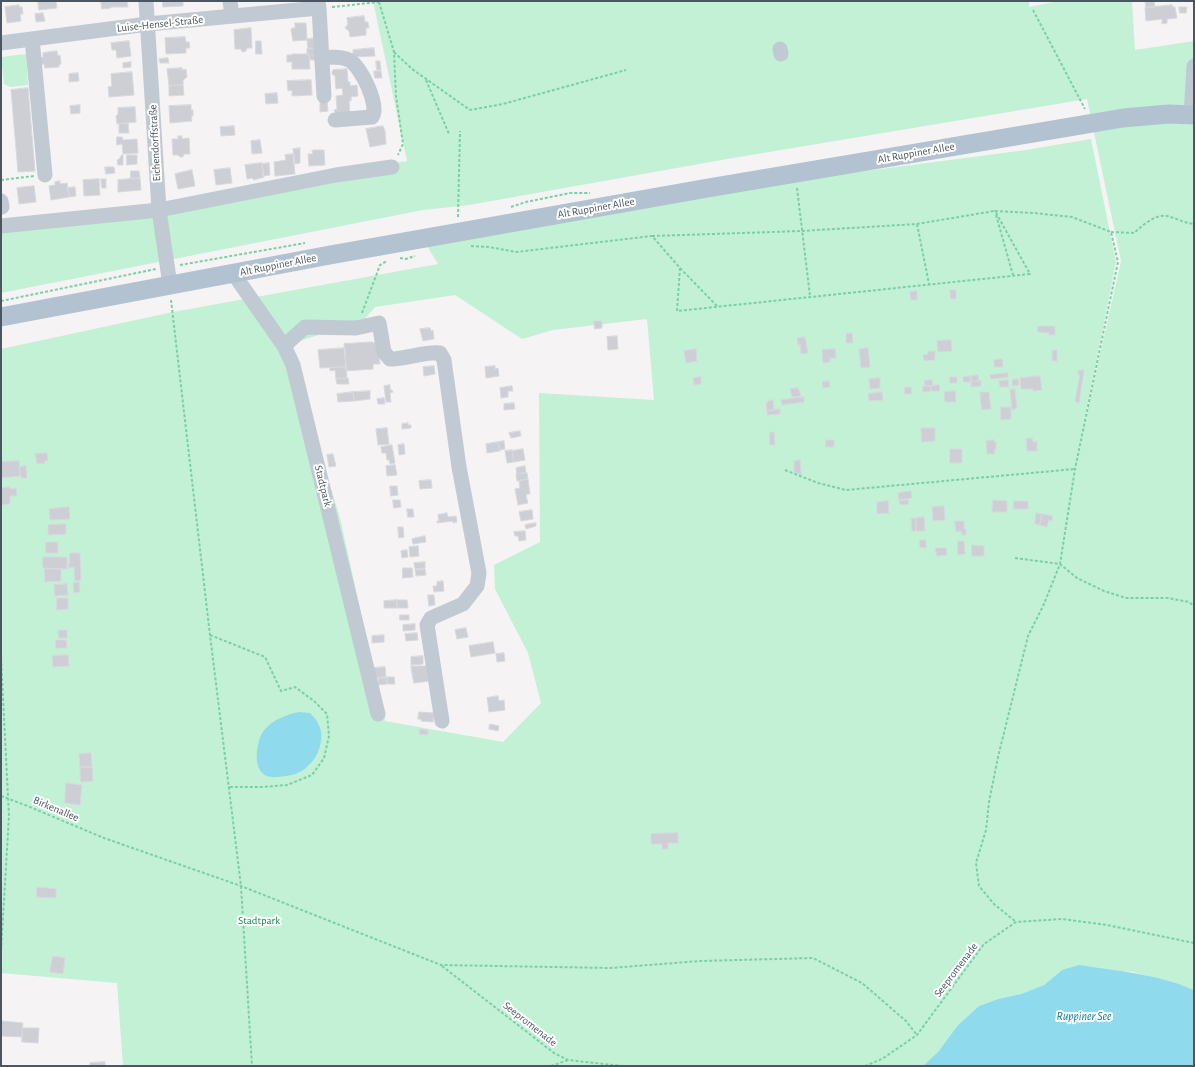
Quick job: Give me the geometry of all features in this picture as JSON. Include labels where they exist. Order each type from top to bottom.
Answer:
[{"type":"main road","name":"Alt Ruppiner Allee","points":[[1,317],[233,273],[796,173],[1123,118],[1163,114],[1193,115]]},
{"type":"street","name":"Eichendorffstraße","points":[[146,1],[158,210],[170,285]]},
{"type":"street","points":[[230,1],[232,16]]},
{"type":"street","name":"Luise-Hensel-Straße","points":[[1,43],[148,24],[232,16],[319,4]]},
{"type":"street","points":[[319,4],[324,96]]},
{"type":"street","points":[[32,39],[45,172]]},
{"type":"street","points":[[322,57],[345,58],[351,60],[361,71],[370,92],[374,109],[374,115],[372,117],[335,120]]},
{"type":"street","points":[[1193,115],[1194,66]]},
{"type":"street","points":[[1,226],[158,210],[336,175],[392,167]]},
{"type":"street","name":"Stadtpark","points":[[233,273],[284,346],[293,364],[378,714]]},
{"type":"street","points":[[284,346],[305,327],[356,328],[379,323],[384,352],[390,359],[398,359],[434,352],[440,353],[444,360],[459,466],[479,573],[477,586],[463,604],[431,618],[427,625],[442,721]]},
{"type":"path","points":[[319,4],[379,2],[394,52],[396,96],[403,144],[392,167]]},
{"type":"path","points":[[1033,10],[1085,108]]},
{"type":"path","points":[[394,52],[412,69],[470,110],[503,104],[626,70]]},
{"type":"path","points":[[425,78],[449,134]]},
{"type":"path","points":[[458,217],[460,131]]},
{"type":"path","points":[[1,180],[40,176],[45,172]]},
{"type":"path","points":[[796,173],[801,231],[810,296]]},
{"type":"path","points":[[995,211],[1013,275]]},
{"type":"path","points":[[680,268],[677,311],[1030,274],[995,211]]},
{"type":"path","points":[[469,246],[489,247],[516,252],[652,236],[801,231],[917,224],[995,211],[1072,217],[1111,232],[1134,232],[1149,220],[1166,216],[1185,223],[1194,224]]},
{"type":"path","points":[[917,224],[929,284]]},
{"type":"path","points":[[1111,232],[1118,262],[1075,469],[1060,564],[1044,604],[1028,636],[998,757],[989,802],[986,830],[976,863],[979,886],[994,904],[1016,922],[1062,919],[1107,925],[1194,943]]},
{"type":"path","points":[[652,236],[680,268],[717,306]]},
{"type":"path","points":[[399,258],[406,259],[418,254]]},
{"type":"path","points":[[356,328],[380,265],[392,257]]},
{"type":"path","points":[[170,285],[210,636],[242,886],[252,1066]]},
{"type":"path","points":[[785,470],[818,483],[846,490],[1075,469]]},
{"type":"path","points":[[1015,558],[1060,564],[1077,578],[1104,591],[1126,598],[1168,598],[1188,602],[1194,606]]},
{"type":"path","points":[[210,636],[265,657],[281,691],[295,687],[314,701],[327,714],[329,736],[326,751],[324,758],[312,775],[287,785],[263,788],[229,787]]},
{"type":"path","points":[[1,658],[9,799],[1,951]]},
{"type":"path","name":"Birkenallee","points":[[1,796],[104,838],[242,886],[441,965]]},
{"type":"path","name":"Seepromenade","points":[[865,1066],[882,1059],[916,1036],[984,944],[1016,922]]},
{"type":"path","points":[[441,965],[610,968],[700,961],[813,958],[862,983],[906,1021],[916,1036]]},
{"type":"path","name":"Seepromenade","points":[[441,965],[554,1053],[568,1060],[622,1066]]},
{"type":"path","points":[[551,1066],[568,1060]]},
{"type":"green space","points":[[373,1],[1029,1],[1029,7],[1058,1],[1132,1],[1135,50],[1194,41],[1194,990],[1133,972],[1108,970],[1062,970],[1044,985],[1021,994],[998,999],[979,1006],[958,1025],[938,1052],[924,1065],[919,1066],[123,1066],[117,983],[1,973],[1,349],[173,312],[438,264],[424,241],[790,181],[1026,150],[1091,139],[1116,262],[1080,444],[1121,261],[1087,99],[733,158],[469,205],[423,210],[1,293],[1,226],[281,184],[407,161]],"holes":[[[455,295],[522,339],[553,330],[647,319],[654,400],[539,393],[540,542],[494,565],[495,589],[528,653],[541,703],[503,742],[385,721],[340,518],[287,345],[363,321],[375,307]],[[319,723],[321,737],[320,747],[307,768]]]},
{"type":"green space","points":[[26,54],[28,85],[10,87],[4,84],[1,57]]},
{"type":"water","points":[[299,712],[310,713],[320,728],[320,746],[315,758],[305,769],[300,772],[281,777],[267,776],[260,770],[257,760],[258,745],[261,735],[274,721],[287,715]]},
{"type":"water","name":"Ruppiner See","points":[[1079,965],[1123,971],[1166,980],[1194,990],[1194,1066],[919,1066],[924,1065],[938,1052],[958,1025],[979,1006],[998,999],[1021,994],[1044,985],[1062,970]]},
{"type":"building","points":[[38,1],[56,1],[57,8],[39,10]]},
{"type":"building","points":[[101,1],[127,1],[128,7],[111,7],[102,9]]},
{"type":"building","points":[[163,1],[183,1],[183,6],[163,7]]},
{"type":"building","points":[[1154,1],[1155,7],[1146,8],[1145,2]]},
{"type":"building","points":[[19,5],[19,7],[22,7],[23,14],[20,14],[21,21],[7,23],[5,7]]},
{"type":"building","points":[[1172,5],[1175,7],[1177,18],[1167,19],[1167,23],[1162,24],[1162,19],[1146,21],[1145,8]]},
{"type":"building","points":[[1179,7],[1187,7],[1186,13],[1180,13]]},
{"type":"building","points":[[43,13],[45,21],[36,22],[35,14]]},
{"type":"building","points":[[364,16],[365,22],[368,22],[369,28],[366,28],[366,35],[350,37],[349,31],[345,28],[348,24],[347,18]]},
{"type":"building","points":[[295,23],[306,23],[307,40],[293,41],[291,30],[292,28],[295,28]]},
{"type":"building","points":[[251,28],[252,48],[247,48],[246,51],[242,52],[241,49],[235,49],[234,30]]},
{"type":"building","points":[[185,37],[186,42],[189,42],[190,48],[186,48],[186,53],[166,54],[165,38]]},
{"type":"building","points":[[317,38],[317,48],[308,49],[307,39]]},
{"type":"building","points":[[129,41],[131,56],[117,58],[116,50],[112,50],[111,43]]},
{"type":"building","points":[[256,41],[261,41],[262,54],[256,54]]},
{"type":"building","points":[[317,48],[318,60],[310,60],[309,54],[307,54],[307,49]]},
{"type":"building","points":[[374,48],[375,56],[353,57],[353,50]]},
{"type":"building","points":[[57,51],[58,56],[60,55],[61,64],[59,67],[45,68],[44,64],[41,64],[40,58],[43,57],[43,53]]},
{"type":"building","points":[[309,54],[310,69],[292,69],[292,62],[287,62],[287,55]]},
{"type":"building","points":[[168,58],[169,63],[160,63],[159,59]]},
{"type":"building","points":[[376,61],[380,61],[381,70],[377,70]]},
{"type":"building","points":[[131,62],[131,67],[123,68],[123,63]]},
{"type":"building","points":[[182,68],[182,70],[186,69],[187,77],[183,80],[183,85],[169,86],[167,69]]},
{"type":"building","points":[[347,69],[348,82],[350,82],[350,86],[357,85],[358,96],[351,97],[351,101],[349,101],[350,113],[336,114],[334,110],[337,109],[336,96],[343,95],[342,88],[336,89],[335,76],[332,72],[333,70]]},
{"type":"building","points":[[374,71],[381,71],[382,78],[375,78]]},
{"type":"building","points":[[132,72],[134,95],[109,97],[108,87],[112,86],[111,74]]},
{"type":"building","points":[[78,73],[79,81],[69,82],[69,74]]},
{"type":"building","points":[[311,80],[312,95],[292,96],[292,90],[288,91],[287,81]]},
{"type":"building","points":[[183,85],[184,95],[169,96],[169,86]]},
{"type":"building","points":[[28,88],[35,171],[18,172],[11,90]]},
{"type":"building","points":[[277,93],[278,103],[266,104],[265,94]]},
{"type":"building","points":[[327,101],[328,111],[320,112],[320,102]]},
{"type":"building","points":[[80,105],[80,113],[71,114],[70,106]]},
{"type":"building","points":[[191,105],[191,110],[193,110],[193,116],[191,116],[192,121],[170,123],[169,106]]},
{"type":"building","points":[[135,107],[136,122],[117,124],[116,116],[118,114],[118,108]]},
{"type":"building","points":[[128,123],[129,133],[119,133],[119,124]]},
{"type":"building","points":[[234,126],[235,135],[221,136],[220,127]]},
{"type":"building","points":[[383,126],[386,144],[370,147],[366,129]]},
{"type":"building","points":[[178,136],[182,136],[182,139],[189,138],[190,154],[184,154],[183,157],[173,155],[172,139],[178,139]]},
{"type":"building","points":[[117,137],[122,137],[123,140],[137,139],[138,153],[123,154],[122,144],[117,145]]},
{"type":"building","points":[[260,140],[262,153],[252,154],[251,141]]},
{"type":"building","points":[[300,148],[300,163],[295,164],[293,149]]},
{"type":"building","points":[[324,150],[325,165],[309,166],[308,154],[313,154],[312,151]]},
{"type":"building","points":[[293,154],[295,174],[275,176],[274,162],[286,160],[285,155]]},
{"type":"building","points":[[122,155],[123,165],[118,165],[117,160]]},
{"type":"building","points":[[127,155],[137,155],[137,164],[127,165]]},
{"type":"building","points":[[262,163],[264,177],[254,180],[252,178],[247,179],[245,165]]},
{"type":"building","points":[[269,163],[270,175],[263,176],[262,164]]},
{"type":"building","points":[[105,167],[114,167],[115,173],[106,174]]},
{"type":"building","points":[[230,168],[232,183],[216,185],[214,170]]},
{"type":"building","points":[[192,170],[195,186],[178,189],[175,174]]},
{"type":"building","points":[[131,171],[139,171],[140,178],[131,179]]},
{"type":"building","points":[[140,178],[141,190],[118,192],[118,180]]},
{"type":"building","points":[[99,179],[100,195],[84,196],[83,180]]},
{"type":"building","points":[[101,179],[106,179],[106,188],[102,188]]},
{"type":"building","points":[[60,181],[60,184],[67,183],[69,197],[51,200],[49,186],[55,185],[55,182]]},
{"type":"building","points":[[34,186],[36,202],[19,204],[17,188]]},
{"type":"building","points":[[75,187],[76,196],[69,197],[68,188]]},
{"type":"building","points":[[950,290],[956,290],[956,299],[951,299]]},
{"type":"building","points":[[917,291],[917,300],[911,300],[910,292]]},
{"type":"building","points":[[594,321],[602,321],[602,328],[595,329]]},
{"type":"building","points":[[1038,326],[1055,326],[1055,335],[1038,332]]},
{"type":"building","points":[[430,328],[431,331],[433,330],[434,339],[423,341],[420,329]]},
{"type":"building","points":[[852,333],[853,343],[846,343],[846,334]]},
{"type":"building","points":[[617,336],[618,349],[608,350],[607,337]]},
{"type":"building","points":[[805,337],[808,353],[801,354],[800,344],[798,345],[797,338]]},
{"type":"building","points":[[951,340],[952,351],[938,352],[937,341]]},
{"type":"building","points":[[377,343],[380,364],[373,364],[373,369],[346,371],[344,344]]},
{"type":"building","points":[[345,348],[346,367],[320,368],[318,350]]},
{"type":"building","points":[[868,348],[870,367],[861,368],[859,349]]},
{"type":"building","points":[[696,349],[697,361],[686,363],[684,351]]},
{"type":"building","points":[[835,349],[836,358],[830,358],[830,362],[823,363],[822,350]]},
{"type":"building","points":[[1057,350],[1057,361],[1052,361],[1052,351]]},
{"type":"building","points":[[935,351],[935,360],[924,361],[923,355],[928,354],[928,352]]},
{"type":"building","points":[[1002,359],[1003,367],[994,367],[994,360]]},
{"type":"building","points":[[434,366],[435,374],[424,376],[423,367]]},
{"type":"building","points":[[495,366],[495,369],[498,368],[499,376],[486,378],[485,367]]},
{"type":"building","points":[[346,367],[347,378],[336,379],[335,370],[330,371],[330,368]]},
{"type":"building","points":[[1084,370],[1079,403],[1075,401],[1080,375],[1078,375],[1078,371]]},
{"type":"building","points":[[1008,373],[1008,377],[991,379],[990,375]]},
{"type":"building","points":[[978,375],[979,381],[971,382],[971,376]]},
{"type":"building","points":[[970,376],[971,382],[963,382],[963,377]]},
{"type":"building","points":[[1040,376],[1042,390],[1033,391],[1033,389],[1021,389],[1020,378]]},
{"type":"building","points":[[701,377],[701,384],[694,385],[693,378]]},
{"type":"building","points":[[950,377],[957,377],[957,383],[950,383]]},
{"type":"building","points":[[348,378],[349,384],[337,384],[336,379]]},
{"type":"building","points":[[880,378],[880,388],[870,389],[869,379]]},
{"type":"building","points":[[1018,379],[1019,385],[1012,386],[1012,380]]},
{"type":"building","points":[[932,380],[933,386],[925,386],[924,381]]},
{"type":"building","points":[[1008,380],[1009,387],[1000,387],[999,381]]},
{"type":"building","points":[[829,381],[830,387],[823,388],[822,382]]},
{"type":"building","points":[[981,381],[981,386],[971,387],[971,382]]},
{"type":"building","points":[[390,385],[390,390],[393,392],[390,393],[391,402],[386,402],[384,386]]},
{"type":"building","points":[[939,385],[940,391],[931,391],[930,386]]},
{"type":"building","points":[[512,386],[513,391],[508,391],[508,397],[501,398],[500,388]]},
{"type":"building","points":[[923,386],[930,386],[931,391],[923,392]]},
{"type":"building","points":[[911,387],[912,394],[905,394],[904,388]]},
{"type":"building","points":[[798,388],[801,396],[792,397],[790,389]]},
{"type":"building","points":[[1015,389],[1017,408],[1012,410],[1010,390]]},
{"type":"building","points":[[370,391],[370,399],[354,401],[353,392]]},
{"type":"building","points":[[955,391],[956,402],[945,402],[944,392]]},
{"type":"building","points":[[353,392],[354,401],[338,402],[337,394]]},
{"type":"building","points":[[882,392],[883,400],[869,401],[868,394]]},
{"type":"building","points":[[980,392],[989,392],[991,409],[982,410]]},
{"type":"building","points":[[804,397],[804,402],[782,405],[781,400]]},
{"type":"building","points":[[384,398],[385,404],[378,404],[377,399]]},
{"type":"building","points":[[773,400],[774,410],[767,411],[766,403]]},
{"type":"building","points":[[514,403],[515,409],[504,410],[504,404]]},
{"type":"building","points":[[1001,407],[1011,407],[1011,419],[1001,420]]},
{"type":"building","points":[[780,409],[780,414],[767,415],[767,411]]},
{"type":"building","points":[[408,423],[408,425],[411,425],[411,428],[402,429],[402,424]]},
{"type":"building","points":[[387,428],[389,444],[378,445],[376,429]]},
{"type":"building","points":[[921,428],[935,428],[935,441],[922,442]]},
{"type":"building","points":[[520,431],[521,436],[511,438],[509,433]]},
{"type":"building","points":[[770,432],[774,432],[775,445],[770,445]]},
{"type":"building","points":[[1032,438],[1033,442],[1037,441],[1037,451],[1027,451],[1026,439]]},
{"type":"building","points":[[826,440],[834,440],[834,447],[826,447]]},
{"type":"building","points":[[994,440],[994,442],[996,442],[996,450],[994,450],[995,454],[987,454],[986,441]]},
{"type":"building","points":[[504,441],[505,449],[500,450],[498,442]]},
{"type":"building","points":[[498,442],[500,451],[487,453],[486,444]]},
{"type":"building","points":[[404,444],[405,454],[399,455],[398,445]]},
{"type":"building","points":[[392,445],[395,463],[390,464],[389,460],[387,460],[386,453],[382,453],[381,447]]},
{"type":"building","points":[[523,449],[525,460],[514,462],[512,451]]},
{"type":"building","points":[[950,449],[962,449],[962,463],[950,463]]},
{"type":"building","points":[[512,450],[514,462],[507,463],[505,451]]},
{"type":"building","points":[[47,453],[48,460],[45,461],[45,463],[37,464],[35,454]]},
{"type":"building","points":[[333,454],[336,466],[329,467],[327,455]]},
{"type":"building","points":[[800,460],[802,475],[794,472],[794,461]]},
{"type":"building","points":[[19,461],[20,476],[1,478],[1,462]]},
{"type":"building","points":[[395,465],[397,475],[387,476],[386,466]]},
{"type":"building","points":[[26,466],[27,478],[21,478],[19,467]]},
{"type":"building","points":[[525,466],[526,473],[517,474],[516,468]]},
{"type":"building","points":[[527,473],[528,479],[517,481],[516,474]]},
{"type":"building","points":[[528,479],[530,494],[527,494],[526,496],[528,503],[518,505],[515,489],[520,488],[519,481]]},
{"type":"building","points":[[431,480],[432,488],[420,489],[419,481]]},
{"type":"building","points":[[390,486],[397,486],[398,495],[391,496]]},
{"type":"building","points":[[10,487],[10,489],[16,488],[17,496],[10,496],[10,504],[1,505],[1,488]]},
{"type":"building","points":[[911,491],[912,498],[899,500],[898,493]]},
{"type":"building","points":[[393,500],[400,500],[401,507],[394,508]]},
{"type":"building","points":[[908,500],[909,504],[900,505],[899,501]]},
{"type":"building","points":[[993,500],[1007,501],[1007,512],[992,512]]},
{"type":"building","points":[[888,501],[889,513],[877,514],[877,502]]},
{"type":"building","points":[[1014,501],[1028,501],[1028,509],[1014,509]]},
{"type":"building","points":[[944,506],[945,520],[933,521],[932,507]]},
{"type":"building","points":[[69,507],[70,519],[50,520],[49,509]]},
{"type":"building","points":[[407,509],[413,509],[414,517],[408,517]]},
{"type":"building","points":[[532,510],[533,519],[521,521],[519,512]]},
{"type":"building","points":[[447,513],[448,517],[456,516],[457,522],[437,523],[437,521],[439,521],[438,515]]},
{"type":"building","points":[[1036,513],[1042,514],[1040,525],[1035,524]]},
{"type":"building","points":[[1042,514],[1053,516],[1052,521],[1049,520],[1047,527],[1040,525]]},
{"type":"building","points":[[924,517],[925,531],[916,531],[916,518]]},
{"type":"building","points":[[916,518],[916,531],[912,531],[911,519]]},
{"type":"building","points":[[955,521],[964,521],[966,535],[962,535],[961,531],[956,532]]},
{"type":"building","points":[[536,523],[536,526],[526,529],[525,525]]},
{"type":"building","points":[[66,524],[66,534],[48,535],[48,525]]},
{"type":"building","points":[[398,527],[403,527],[404,537],[399,538]]},
{"type":"building","points":[[525,531],[526,540],[519,541],[518,536],[515,536],[514,532]]},
{"type":"building","points":[[425,536],[426,542],[413,544],[412,539]]},
{"type":"building","points":[[920,540],[926,540],[926,548],[920,547]]},
{"type":"building","points":[[958,541],[964,541],[965,554],[958,555]]},
{"type":"building","points":[[46,542],[58,542],[58,553],[46,553]]},
{"type":"building","points":[[972,545],[984,546],[984,556],[972,556]]},
{"type":"building","points":[[418,546],[419,556],[410,557],[409,547]]},
{"type":"building","points":[[935,548],[946,548],[947,555],[937,556]]},
{"type":"building","points":[[407,550],[408,557],[402,558],[401,551]]},
{"type":"building","points":[[70,553],[80,553],[81,580],[75,581],[74,567],[69,568]]},
{"type":"building","points":[[43,557],[67,557],[67,569],[43,568]]},
{"type":"building","points":[[425,562],[425,568],[415,569],[414,563]]},
{"type":"building","points":[[403,568],[412,568],[413,577],[403,578]]},
{"type":"building","points":[[45,569],[61,569],[61,581],[45,582]]},
{"type":"building","points":[[425,569],[426,575],[416,576],[415,570]]},
{"type":"building","points":[[443,581],[444,591],[434,592],[433,586],[437,586],[437,582]]},
{"type":"building","points":[[79,582],[80,592],[74,593],[73,583]]},
{"type":"building","points":[[67,584],[68,595],[55,596],[54,585]]},
{"type":"building","points":[[428,595],[434,595],[435,605],[429,606]]},
{"type":"building","points":[[57,598],[68,598],[68,609],[57,610]]},
{"type":"building","points":[[397,600],[407,600],[408,608],[397,608]]},
{"type":"building","points":[[397,600],[397,608],[384,608],[384,601]]},
{"type":"building","points":[[400,615],[409,615],[409,620],[400,620]]},
{"type":"building","points":[[415,624],[415,630],[403,631],[403,625]]},
{"type":"building","points":[[466,628],[468,637],[457,639],[455,630]]},
{"type":"building","points":[[58,630],[67,630],[67,638],[59,638]]},
{"type":"building","points":[[417,633],[418,640],[406,641],[405,634]]},
{"type":"building","points":[[384,635],[384,642],[372,643],[372,636]]},
{"type":"building","points":[[56,640],[66,640],[67,648],[56,648]]},
{"type":"building","points":[[493,642],[495,653],[471,657],[469,646]]},
{"type":"building","points":[[504,653],[505,661],[497,662],[496,654]]},
{"type":"building","points":[[68,655],[69,666],[53,667],[52,656]]},
{"type":"building","points":[[423,656],[423,664],[411,665],[411,657]]},
{"type":"building","points":[[411,666],[428,666],[430,681],[414,683]]},
{"type":"building","points":[[385,667],[386,678],[376,678],[373,668]]},
{"type":"building","points":[[387,677],[387,684],[378,685],[378,678]]},
{"type":"building","points":[[388,677],[394,677],[395,684],[388,684]]},
{"type":"building","points":[[498,696],[499,701],[504,700],[505,710],[489,712],[487,698]]},
{"type":"building","points":[[419,712],[434,713],[433,722],[421,721],[421,719],[418,719]]},
{"type":"building","points":[[490,724],[499,726],[498,731],[489,729]]},
{"type":"building","points":[[420,729],[428,730],[428,735],[419,734]]},
{"type":"building","points":[[91,753],[92,767],[80,767],[79,754]]},
{"type":"building","points":[[80,767],[92,767],[93,781],[81,782]]},
{"type":"building","points":[[66,783],[82,785],[80,805],[65,803]]},
{"type":"building","points":[[678,833],[678,843],[668,843],[668,849],[662,849],[662,844],[651,844],[651,834]]},
{"type":"building","points":[[37,887],[56,889],[56,898],[37,897]]},
{"type":"building","points":[[53,956],[65,958],[63,974],[50,972]]},
{"type":"building","points":[[2,1021],[23,1023],[22,1037],[1,1036]]},
{"type":"building","points":[[23,1028],[39,1028],[38,1043],[22,1042]]},
{"type":"building","points":[[105,1062],[105,1066],[90,1066],[90,1063]]}]
